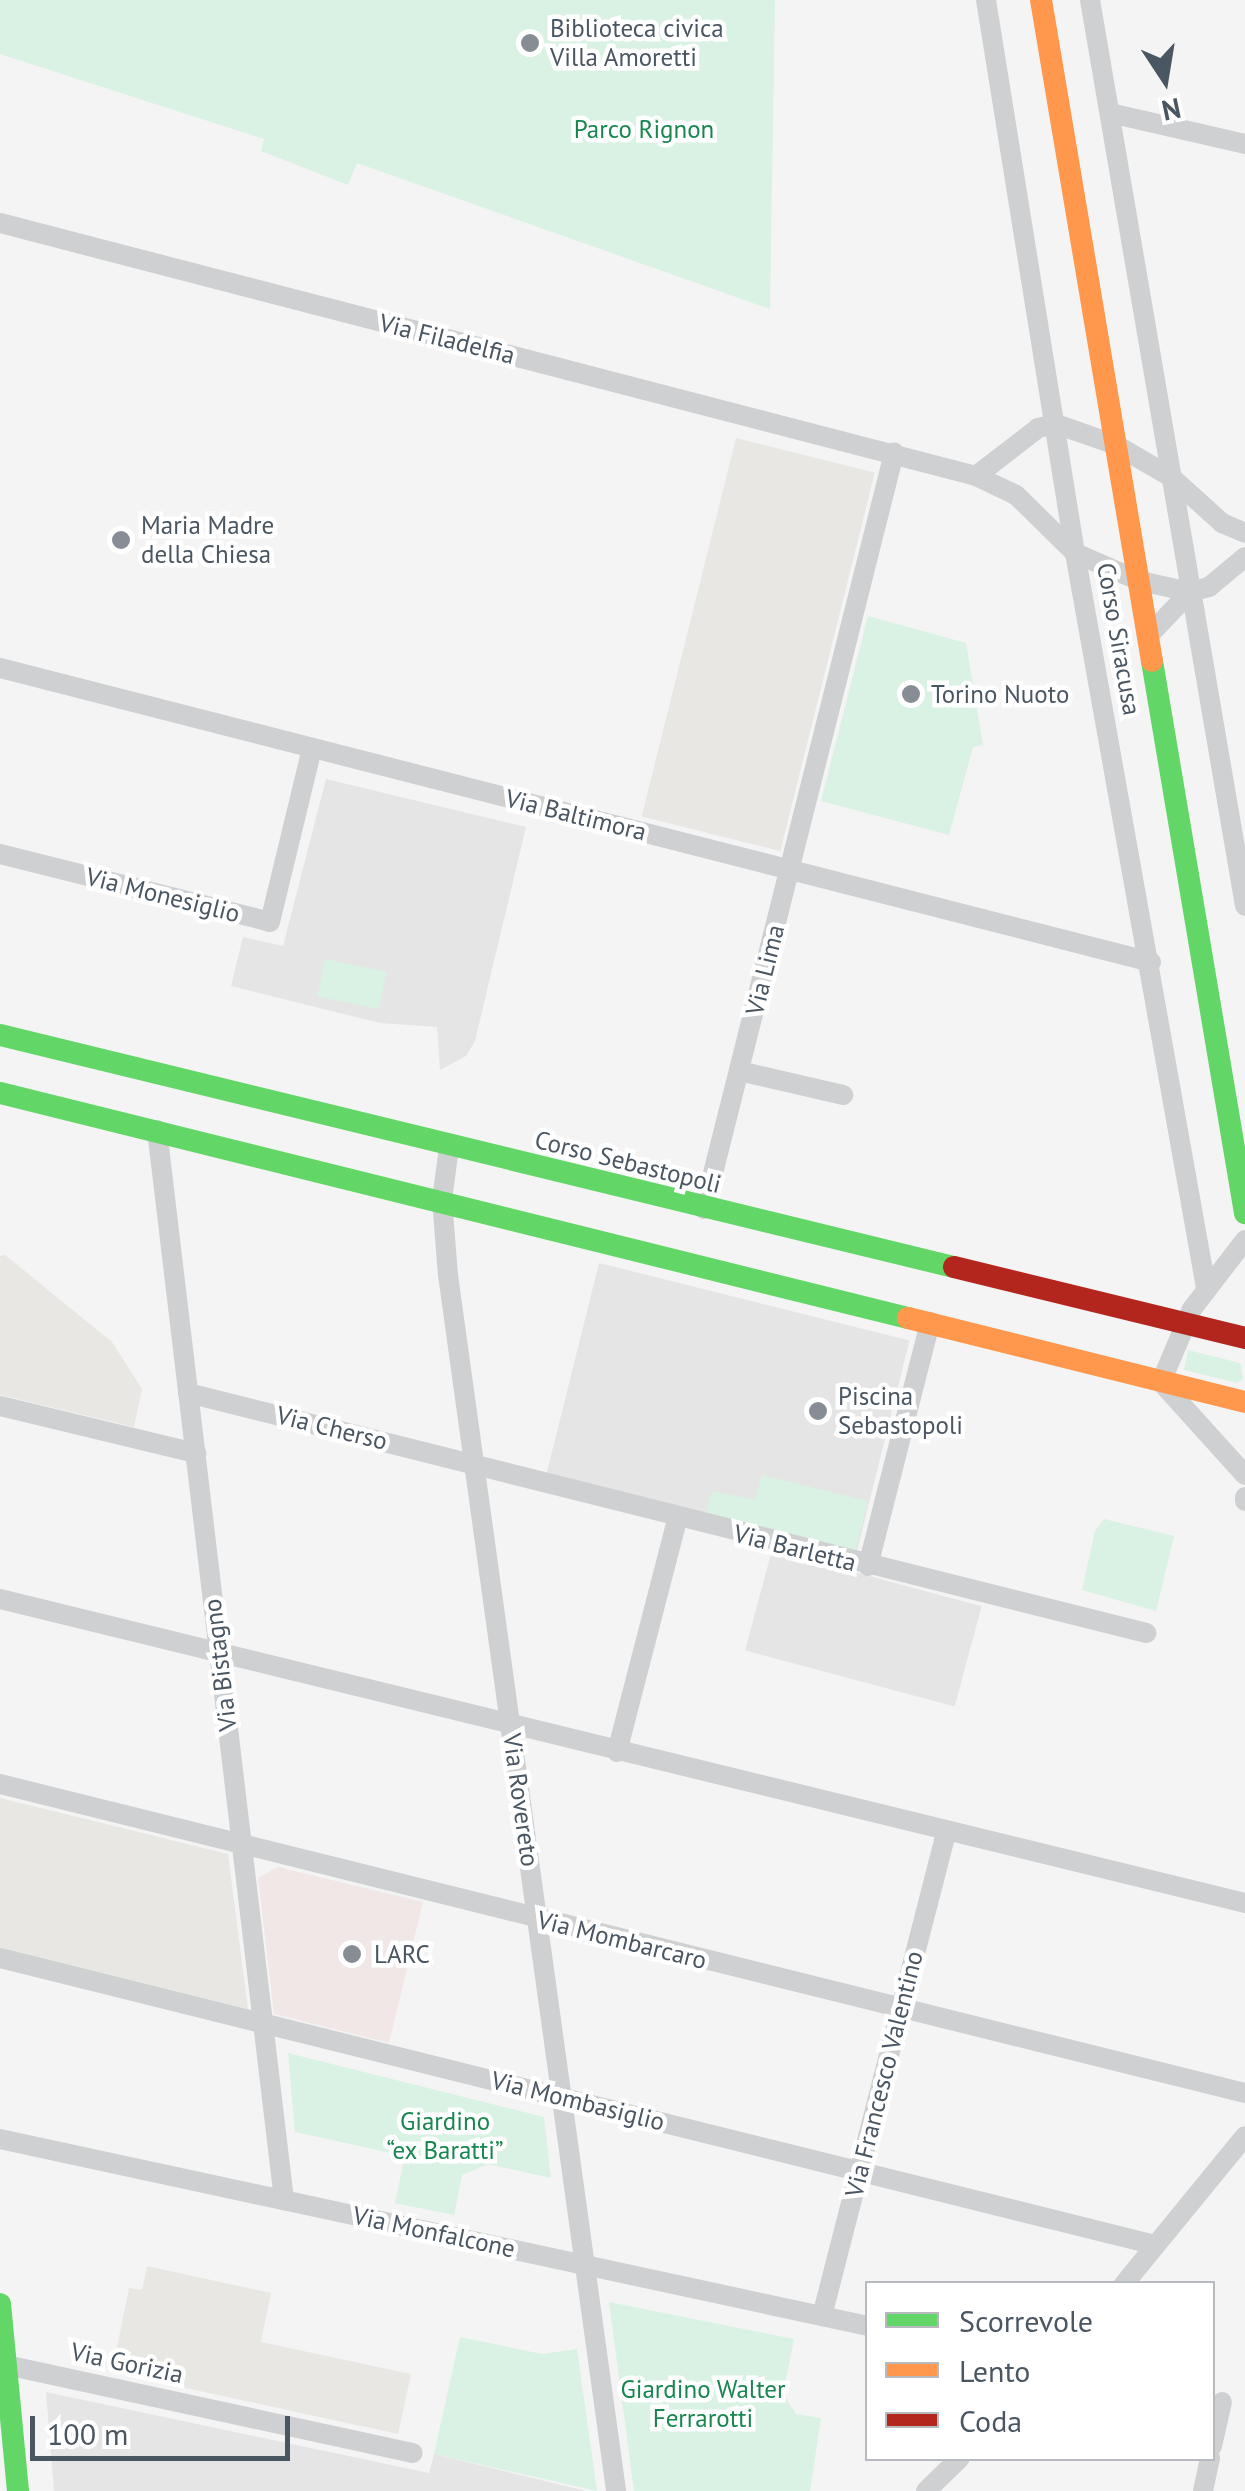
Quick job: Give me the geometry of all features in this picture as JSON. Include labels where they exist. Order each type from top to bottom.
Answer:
[{"type":"main road","name":"Corso Siracusa","points":[[1041,0],[1245,1213]]},
{"type":"main road","name":"Corso Sebastopoli","points":[[0,1035],[450,1148],[1245,1338]]},
{"type":"main road","points":[[0,1093],[1245,1402]]},
{"type":"main road","points":[[0,2304],[18,2491]]},
{"type":"street","name":"Corso Siracusa","points":[[986,0],[1075,553],[1151,962],[1206,1288]]},
{"type":"street","points":[[1090,0],[1245,906]]},
{"type":"street","points":[[1110,113],[1245,144]]},
{"type":"street","name":"Via Filadelfia","points":[[0,224],[976,476],[1016,495],[1075,553],[1140,581],[1190,592]]},
{"type":"street","points":[[976,476],[1038,428],[1056,424],[1116,445],[1171,477],[1222,523],[1245,532]]},
{"type":"street","points":[[790,870],[894,453]]},
{"type":"street","points":[[1149,636],[1190,592],[1208,586],[1245,558]]},
{"type":"street","name":"Via Baltimora","points":[[0,668],[1151,962]]},
{"type":"street","name":"Via Monesiglio","points":[[0,854],[270,922],[312,748]]},
{"type":"street","name":"Via Lima","points":[[704,1209],[790,870]]},
{"type":"street","points":[[739,1070],[843,1095]]},
{"type":"street","name":"Via Bistagno","points":[[157,1130],[284,2200]]},
{"type":"street","name":"Via Rovereto","points":[[450,1148],[442,1200],[474,1466],[616,2491]]},
{"type":"street","points":[[1245,1240],[1206,1288],[1184,1324],[1160,1382],[1245,1475]]},
{"type":"street","points":[[868,1566],[930,1322]]},
{"type":"street","name":"Via Cherso","points":[[188,1393],[474,1466]]},
{"type":"street","points":[[0,1406],[196,1453]]},
{"type":"street","points":[[474,1466],[678,1520],[618,1752]]},
{"type":"street","name":"Via Barletta","points":[[678,1520],[1146,1633]]},
{"type":"street","points":[[0,1598],[1245,1903]]},
{"type":"street","name":"Via Mombarcaro","points":[[0,1784],[1245,2093]]},
{"type":"street","name":"Via Francesco Valentino","points":[[822,2316],[946,1832]]},
{"type":"street","name":"Via Mombasiglio","points":[[0,1958],[1156,2245]]},
{"type":"street","points":[[1126,2281],[1245,2136]]},
{"type":"street","name":"Via Monfalcone","points":[[0,2140],[865,2325]]},
{"type":"street","name":"Via Gorizia","points":[[6,2364],[413,2453]]},
{"type":"street","points":[[1217,2401],[1245,2406]]},
{"type":"street","points":[[926,2491],[957,2461]]},
{"type":"street","points":[[1203,2491],[1209,2461]]},
{"type":"shaded area","points":[[736,438],[875,473],[780,851],[642,816]]},
{"type":"shaded area","points":[[326,779],[526,827],[475,1041],[466,1056],[440,1070],[437,1027],[380,1023],[231,986],[243,937],[283,946]]},
{"type":"shaded area","points":[[5,1255],[112,1342],[142,1389],[134,1427],[0,1395],[0,1256]]},
{"type":"shaded area","points":[[599,1263],[909,1340],[856,1557],[545,1479]]},
{"type":"shaded area","points":[[772,1550],[982,1606],[955,1707],[745,1650]]},
{"type":"shaded area","points":[[0,1798],[228,1854],[248,2009],[0,1948]]},
{"type":"shaded area","points":[[278,1867],[423,1902],[389,2043],[274,2014],[258,1878]]},
{"type":"shaded area","points":[[147,2266],[271,2293],[261,2342],[411,2374],[398,2434],[112,2372],[129,2288],[142,2290]]},
{"type":"shaded area","points":[[46,2392],[429,2473],[434,2454],[586,2491],[54,2491]]},
{"type":"green space","name":"Parco Rignon","points":[[0,0],[775,0],[770,309],[357,163],[348,185],[261,151],[264,139],[0,54]]},
{"type":"green space","name":"Torino Nuoto","points":[[868,616],[966,643],[983,745],[973,747],[949,835],[821,801]]},
{"type":"green space","points":[[325,959],[387,972],[379,1009],[317,996]]},
{"type":"green space","points":[[1188,1350],[1240,1363],[1243,1378],[1237,1383],[1184,1370]]},
{"type":"green space","points":[[762,1475],[868,1501],[854,1556],[705,1519],[712,1491],[755,1500]]},
{"type":"green space","points":[[1104,1519],[1174,1536],[1156,1611],[1082,1590],[1095,1531]]},
{"type":"green space","name":"Giardino “ex Baratti”","points":[[288,2053],[544,2117],[551,2178],[488,2164],[462,2175],[454,2215],[395,2203],[405,2156],[295,2132]]},
{"type":"green space","name":"Giardino Walter Ferrarotti","points":[[609,2302],[794,2339],[783,2394],[796,2414],[821,2418],[810,2491],[634,2491]]},
{"type":"green space","points":[[460,2337],[542,2354],[577,2349],[597,2491],[434,2454]]},
{"type":"traffic: fast","points":[[1152,661],[1245,1213]]},
{"type":"traffic: fast","points":[[0,1035],[954,1267]]},
{"type":"traffic: fast","points":[[0,1093],[908,1318]]},
{"type":"traffic: fast","points":[[0,2304],[18,2491]]},
{"type":"traffic: slow","points":[[1041,0],[1152,661]]},
{"type":"traffic: slow","points":[[908,1318],[1245,1402]]},
{"type":"traffic: jam","points":[[954,1267],[1245,1338]]},
{"type":"place","name":"Biblioteca civica Villa Amoretti","points":[[530,43]]},
{"type":"place","name":"Maria Madre della Chiesa","points":[[121,540]]},
{"type":"place","name":"Torino Nuoto","points":[[911,694]]},
{"type":"place","name":"Piscina Sebastopoli","points":[[818,1411]]},
{"type":"place","name":"LARC","points":[[352,1954]]}]
